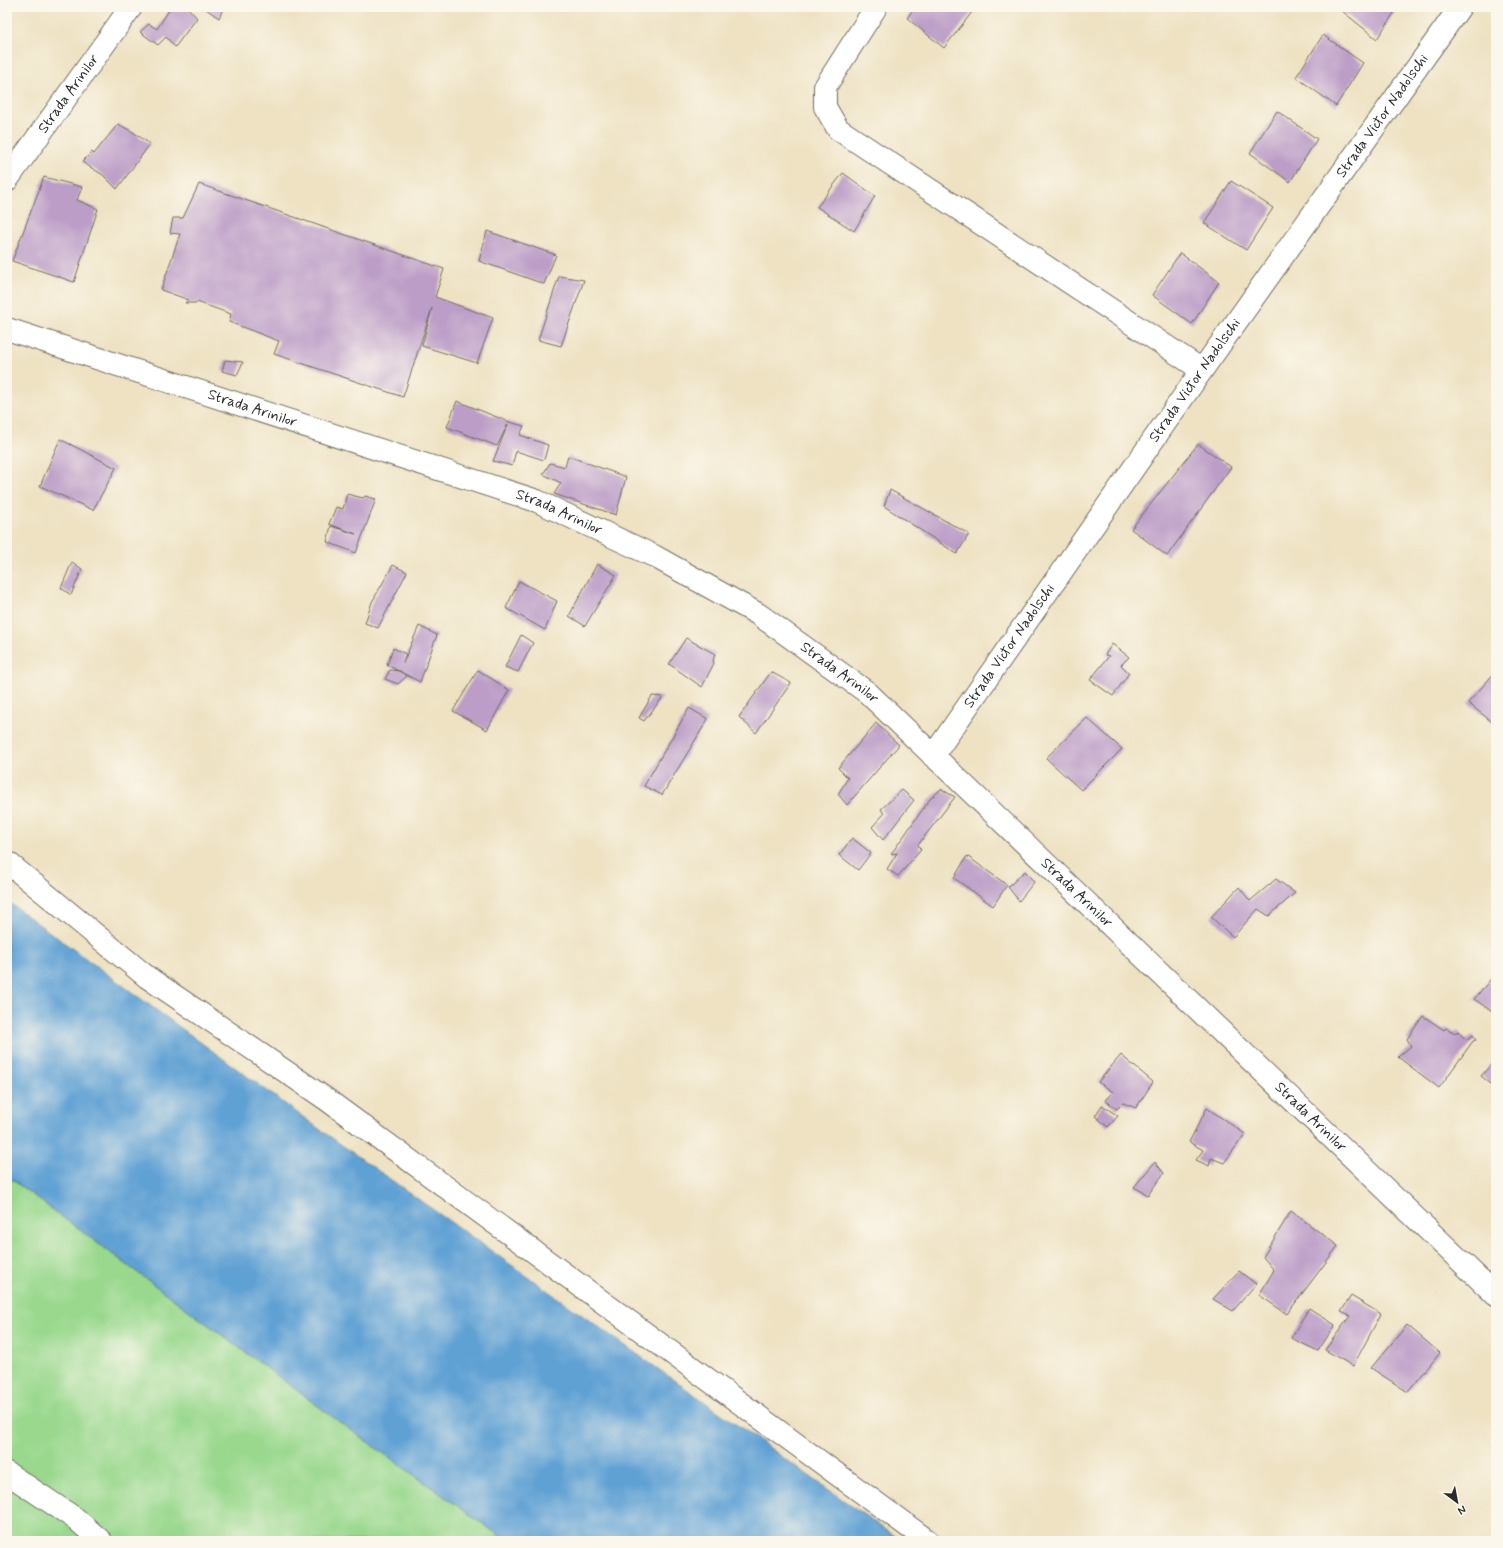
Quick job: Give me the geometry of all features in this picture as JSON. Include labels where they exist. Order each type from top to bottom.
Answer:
[{"type":"street","name":"Strada Arinilor","points":[[7,180],[131,7]]},
{"type":"street","points":[[876,7],[825,86],[825,107],[838,129],[1202,370]]},
{"type":"street","name":"Strada Victor Nadolschi","points":[[933,756],[1202,370],[1460,7]]},
{"type":"street","name":"Strada Arinilor","points":[[7,329],[537,501],[654,556],[758,614],[868,692],[1496,1295]]},
{"type":"street","points":[[7,862],[147,977],[326,1099],[928,1541]]},
{"type":"street","points":[[7,1473],[76,1519],[101,1541]]},
{"type":"green space","points":[[7,1176],[341,1423],[507,1541],[7,1541]]},
{"type":"water","points":[[7,901],[322,1131],[901,1541],[507,1541],[341,1423],[7,1176]]},
{"type":"building","points":[[171,7],[187,7],[197,18],[175,47],[166,37],[158,45],[140,32],[149,24],[157,29]]},
{"type":"building","points":[[203,7],[224,7],[219,18]]},
{"type":"building","points":[[915,7],[976,7],[944,48],[907,18]]},
{"type":"building","points":[[1337,7],[1398,7],[1377,39]]},
{"type":"building","points":[[1323,35],[1363,63],[1336,106],[1296,77]]},
{"type":"building","points":[[1277,111],[1317,139],[1290,182],[1250,153]]},
{"type":"building","points":[[118,124],[150,144],[117,189],[103,175],[82,162],[92,152],[94,154]]},
{"type":"building","points":[[843,173],[875,196],[854,231],[817,207]]},
{"type":"building","points":[[44,177],[82,187],[77,200],[98,209],[74,282],[12,261]]},
{"type":"building","points":[[1231,181],[1273,208],[1246,250],[1204,223]]},
{"type":"building","points":[[199,184],[444,269],[435,297],[493,318],[477,363],[422,346],[432,308],[403,397],[274,354],[279,341],[229,322],[231,314],[197,302],[185,303],[189,300],[161,290],[180,234],[170,233],[173,218],[183,218]]},
{"type":"building","points":[[487,231],[556,255],[544,284],[479,261]]},
{"type":"building","points":[[1180,253],[1219,282],[1192,324],[1152,295]]},
{"type":"building","points":[[559,276],[584,280],[561,346],[538,340]]},
{"type":"building","points":[[225,360],[243,362],[237,375],[222,371]]},
{"type":"building","points":[[457,401],[509,422],[524,426],[520,435],[548,445],[544,460],[516,451],[512,466],[493,461],[508,424],[497,446],[447,427]]},
{"type":"building","points":[[60,439],[116,468],[93,510],[40,486]]},
{"type":"building","points":[[1198,444],[1231,467],[1167,556],[1131,529]]},
{"type":"building","points":[[568,456],[626,477],[616,515],[554,494],[561,483],[543,474],[550,463],[565,467]]},
{"type":"building","points":[[890,490],[969,534],[957,554],[884,506]]},
{"type":"building","points":[[347,494],[363,498],[365,496],[376,499],[356,553],[327,542],[331,526],[356,534],[329,524],[336,507],[343,509]]},
{"type":"building","points":[[72,562],[82,569],[71,595],[61,588]]},
{"type":"building","points":[[597,564],[616,575],[585,626],[569,616]]},
{"type":"building","points":[[393,565],[407,572],[378,628],[365,623],[372,602]]},
{"type":"building","points":[[519,581],[557,601],[545,630],[506,608]]},
{"type":"building","points":[[419,626],[437,635],[420,682],[387,665],[393,648],[406,654],[403,663]]},
{"type":"building","points":[[521,635],[533,643],[518,672],[505,667]]},
{"type":"building","points":[[686,638],[715,654],[713,661],[714,663],[702,687],[669,664]]},
{"type":"building","points":[[1112,644],[1129,657],[1121,665],[1129,673],[1113,696],[1090,680],[1109,656],[1105,655]]},
{"type":"building","points":[[390,670],[400,671],[407,676],[398,684],[385,679]]},
{"type":"building","points":[[478,670],[509,690],[487,730],[453,711]]},
{"type":"building","points":[[1496,671],[1496,725],[1468,703]]},
{"type":"building","points":[[771,672],[791,683],[756,733],[739,717]]},
{"type":"building","points":[[652,696],[663,697],[644,721],[639,718]]},
{"type":"building","points":[[689,708],[708,719],[662,795],[644,786]]},
{"type":"building","points":[[1087,718],[1122,749],[1081,790],[1046,758]]},
{"type":"building","points":[[876,723],[899,745],[847,805],[838,794],[848,778],[838,768]]},
{"type":"building","points":[[941,789],[955,797],[918,845],[921,850],[898,876],[887,869],[897,853],[891,854],[930,799]]},
{"type":"building","points":[[902,790],[914,800],[883,840],[872,827],[884,814],[881,809]]},
{"type":"building","points":[[852,838],[871,853],[858,870],[839,855]]},
{"type":"building","points":[[967,856],[1007,885],[993,906],[954,878]]},
{"type":"building","points":[[1025,871],[1034,882],[1019,901],[1008,887]]},
{"type":"building","points":[[1276,879],[1295,893],[1269,916],[1258,909],[1233,937],[1211,917],[1239,887],[1250,901]]},
{"type":"building","points":[[1496,973],[1496,1014],[1474,999]]},
{"type":"building","points":[[1423,1016],[1444,1030],[1446,1028],[1455,1033],[1458,1031],[1466,1040],[1473,1035],[1476,1040],[1473,1041],[1439,1088],[1398,1057],[1411,1046],[1407,1039]]},
{"type":"building","points":[[1121,1055],[1153,1082],[1136,1108],[1123,1103],[1117,1109],[1105,1100],[1113,1092],[1098,1082]]},
{"type":"building","points":[[1496,1059],[1496,1088],[1481,1076]]},
{"type":"building","points":[[1102,1105],[1118,1116],[1108,1127],[1095,1116]]},
{"type":"building","points":[[1207,1108],[1245,1134],[1224,1163],[1211,1158],[1209,1166],[1196,1160],[1203,1150],[1189,1142]]},
{"type":"building","points":[[1155,1162],[1164,1173],[1148,1195],[1134,1187]]},
{"type":"building","points":[[1291,1211],[1338,1246],[1287,1314],[1259,1295],[1274,1270],[1263,1257]]},
{"type":"building","points":[[1239,1271],[1256,1284],[1233,1311],[1213,1299]]},
{"type":"building","points":[[1351,1296],[1381,1314],[1353,1366],[1325,1350],[1350,1316],[1341,1312]]},
{"type":"building","points":[[1309,1308],[1335,1325],[1318,1351],[1291,1338]]},
{"type":"building","points":[[1407,1325],[1440,1353],[1408,1392],[1371,1368]]}]
